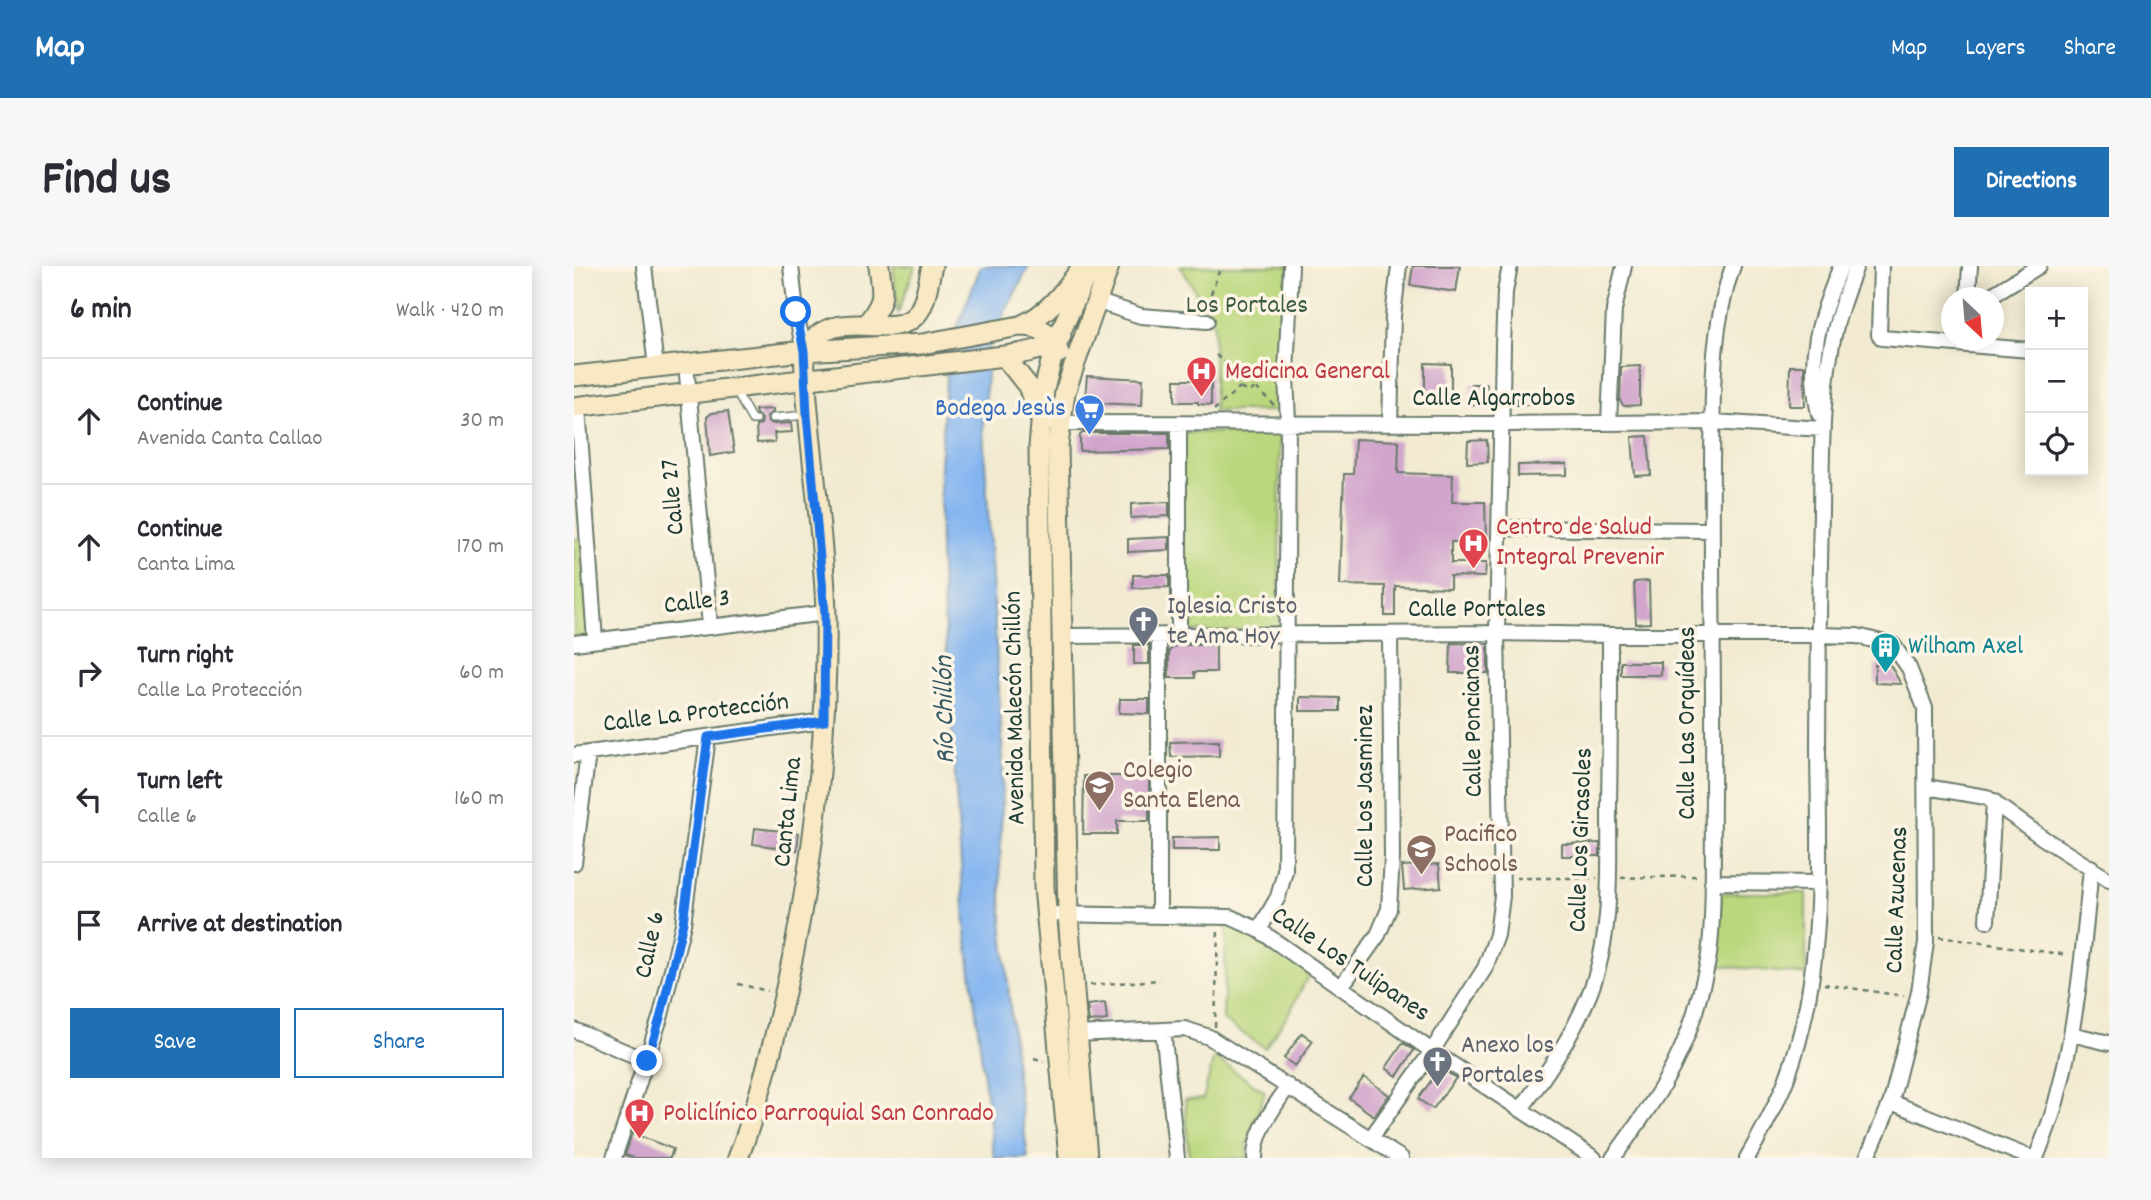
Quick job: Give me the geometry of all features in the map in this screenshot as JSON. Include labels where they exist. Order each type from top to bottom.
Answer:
[{"type":"main road","points":[[867,324],[880,307],[883,296],[879,266]]},
{"type":"main road","points":[[804,351],[811,339],[821,332],[867,324],[893,324],[914,318],[921,307],[932,266]]},
{"type":"main road","points":[[1012,328],[1035,320],[1052,306],[1083,266]]},
{"type":"main road","points":[[576,407],[1022,354],[1056,342],[1101,270]]},
{"type":"main road","name":"Avenida Malecón Chillón","points":[[1087,1158],[1068,914],[1058,445],[1065,392],[1096,301],[1101,270]]},
{"type":"main road","points":[[574,376],[804,351],[926,344],[1034,326],[1047,331],[1056,342],[1065,392]]},
{"type":"main road","name":"Avenida Malecón Chillón","points":[[1056,342],[1044,390],[1040,423],[1046,914],[1069,1158]]},
{"type":"main road","name":"Canta Lima","points":[[738,1158],[775,1040],[809,878],[824,721],[825,613],[807,415],[804,351]]},
{"type":"main road","points":[[1004,356],[1028,386],[1040,423]]},
{"type":"street","points":[[644,266],[656,367]]},
{"type":"street","points":[[791,266],[804,351]]},
{"type":"street","points":[[1259,930],[1278,897],[1285,871],[1289,424],[1286,374],[1292,266]]},
{"type":"street","points":[[1390,424],[1393,316],[1399,266]]},
{"type":"street","name":"Calle Poncianas","points":[[1371,1138],[1432,1051],[1485,968],[1497,936],[1502,878],[1497,633],[1501,424],[1505,292],[1510,266]]},
{"type":"street","points":[[1609,423],[1614,310],[1623,266]]},
{"type":"street","name":"Calle Las Orquídeas","points":[[1613,1158],[1655,1102],[1678,1057],[1694,1013],[1709,956],[1712,879],[1715,347],[1724,293],[1733,266]]},
{"type":"street","points":[[1822,429],[1812,359],[1824,307],[1840,266]]},
{"type":"street","points":[[1747,1158],[1765,1126],[1787,1076],[1804,1015],[1816,946],[1819,883],[1818,635],[1822,429],[1830,353],[1842,304],[1856,266]]},
{"type":"street","points":[[1881,266],[1882,338],[1941,341]]},
{"type":"street","points":[[1969,287],[1970,266]]},
{"type":"street","points":[[2004,288],[2039,266]]},
{"type":"street","points":[[1096,301],[1141,316],[1207,321]]},
{"type":"street","points":[[2004,347],[2025,349]]},
{"type":"street","name":"Calle 27","points":[[686,364],[710,626]]},
{"type":"street","points":[[576,407],[581,531],[595,640]]},
{"type":"street","name":"Calle Algarrobos","points":[[1040,423],[1713,422],[1822,429]]},
{"type":"street","points":[[1179,635],[1180,423]]},
{"type":"street","points":[[1499,528],[1712,530]]},
{"type":"street","name":"Calle 3","points":[[574,643],[825,613]]},
{"type":"street","name":"Calle Portales","points":[[1061,636],[1497,633],[1818,635],[1857,636],[1893,645]]},
{"type":"street","name":"Calle Los Jasminez","points":[[1341,987],[1378,935],[1389,909],[1392,858],[1390,634]]},
{"type":"street","name":"Calle Los Girasoles","points":[[1521,1109],[1557,1058],[1574,1028],[1590,994],[1603,951],[1609,878],[1610,635]]},
{"type":"street","points":[[1159,636],[1159,916]]},
{"type":"street","name":"Calle Azucenas","points":[[1867,1158],[1891,1102],[1917,998],[1926,935],[1925,708],[1909,668],[1893,645]]},
{"type":"street","name":"Calle La Protección","points":[[581,754],[824,721]]},
{"type":"street","name":"Calle 6","points":[[614,1158],[661,1015],[683,923],[708,737]]},
{"type":"street","points":[[574,863],[581,754]]},
{"type":"street","points":[[1926,788],[1971,793],[1994,801],[2043,838],[2109,880]]},
{"type":"street","points":[[1987,921],[1994,801]]},
{"type":"street","points":[[1891,1102],[2034,1158],[2056,1104],[2071,1034],[2091,867]]},
{"type":"street","points":[[1712,879],[1819,883]]},
{"type":"street","name":"Calle Los Tulipanes","points":[[1046,914],[1230,917],[1259,930],[1432,1051],[1594,1158]]},
{"type":"street","points":[[1076,1034],[1185,1029],[1215,1041],[1401,1158]]},
{"type":"street","points":[[574,1030],[647,1061]]},
{"type":"street","points":[[1163,1030],[1177,1158]]},
{"type":"street","points":[[2071,1034],[2109,1043]]},
{"type":"street","points":[[1255,1158],[1255,1145],[1266,1118],[1289,1086]]},
{"type":"lane","points":[[735,389],[752,420],[756,420]]},
{"type":"lane","points":[[774,418],[807,415]]},
{"type":"path","points":[[1211,294],[1221,266]]},
{"type":"path","points":[[1216,355],[1240,375]]},
{"type":"path","points":[[1256,375],[1280,356]]},
{"type":"path","points":[[1248,371],[1256,375],[1259,381],[1256,388],[1246,391],[1240,387],[1240,375],[1248,371]]},
{"type":"path","points":[[1214,410],[1240,387]]},
{"type":"path","points":[[1256,388],[1278,410]]},
{"type":"path","points":[[1502,878],[1712,879]]},
{"type":"path","points":[[1215,1041],[1219,926],[1230,917]]},
{"type":"path","points":[[1926,935],[2082,957]]},
{"type":"path","points":[[1073,987],[1160,980]]},
{"type":"path","points":[[1810,982],[1917,998]]},
{"type":"path","points":[[738,984],[784,996]]},
{"type":"path","points":[[1034,1058],[1046,1062]]},
{"type":"green space","points":[[893,266],[915,266],[898,314]]},
{"type":"green space","name":"Los Portales","points":[[1180,266],[1289,266],[1281,411],[1214,411],[1214,326]]},
{"type":"green space","points":[[1182,432],[1280,433],[1279,630],[1182,632]]},
{"type":"green space","points":[[574,539],[582,539],[589,636],[574,637]]},
{"type":"green space","points":[[1721,893],[1806,893],[1806,975],[1717,965]]},
{"type":"green space","points":[[1227,923],[1260,936],[1310,972],[1291,1010],[1265,1048],[1223,1020]]},
{"type":"green space","points":[[1214,1057],[1265,1092],[1247,1145],[1248,1158],[1189,1158],[1185,1100],[1203,1099]]},
{"type":"water","points":[[981,266],[1029,266],[989,343],[983,429],[1003,759],[1000,867],[1002,919],[1016,1071],[1028,1158],[994,1158],[965,924],[940,554],[940,465],[948,351]]},
{"type":"building","points":[[1413,266],[1460,266],[1456,292],[1410,285]]},
{"type":"building","points":[[1425,363],[1451,364],[1451,403],[1425,403]]},
{"type":"building","points":[[1640,366],[1640,405],[1624,406],[1620,401],[1621,367]]},
{"type":"building","points":[[1790,366],[1804,366],[1805,406],[1789,406]]},
{"type":"building","points":[[1199,374],[1211,374],[1211,405],[1175,402],[1175,380],[1199,380]]},
{"type":"building","points":[[1087,376],[1143,379],[1142,405],[1093,403],[1085,398]]},
{"type":"building","points":[[1471,384],[1487,384],[1486,406],[1470,405]]},
{"type":"building","points":[[1517,391],[1552,391],[1552,405],[1517,405]]},
{"type":"building","points":[[773,409],[767,416],[768,422],[791,423],[792,432],[774,433],[775,442],[757,443],[756,426],[761,424],[762,419],[755,410]]},
{"type":"building","points":[[728,411],[734,452],[710,456],[707,417],[712,413]]},
{"type":"building","points":[[1169,433],[1169,449],[1080,451],[1080,435]]},
{"type":"building","points":[[1648,436],[1651,475],[1635,476],[1632,437]]},
{"type":"building","points":[[1355,439],[1399,441],[1398,473],[1453,475],[1452,502],[1485,502],[1486,541],[1451,542],[1451,563],[1486,563],[1485,577],[1450,576],[1450,588],[1395,586],[1395,616],[1385,616],[1385,586],[1340,585],[1344,474],[1353,474]]},
{"type":"building","points":[[1487,440],[1488,462],[1467,463],[1468,441]]},
{"type":"building","points":[[1567,464],[1567,475],[1518,476],[1518,465]]},
{"type":"building","points":[[1169,502],[1169,516],[1131,518],[1131,504]]},
{"type":"building","points":[[1169,537],[1169,550],[1128,552],[1128,539]]},
{"type":"building","points":[[1133,575],[1169,575],[1169,587],[1133,588]]},
{"type":"building","points":[[1649,581],[1650,623],[1636,624],[1634,582]]},
{"type":"building","points":[[1451,643],[1488,644],[1488,673],[1450,673]]},
{"type":"building","points":[[1134,645],[1149,645],[1149,664],[1134,664]]},
{"type":"building","points":[[1176,645],[1216,645],[1216,672],[1194,672],[1195,678],[1169,678],[1169,651]]},
{"type":"building","points":[[1621,662],[1661,662],[1661,675],[1621,675]]},
{"type":"building","name":"Wilham Axel","points":[[1875,665],[1890,665],[1901,684],[1875,683]]},
{"type":"building","points":[[1300,697],[1340,698],[1340,711],[1300,711]]},
{"type":"building","points":[[1120,699],[1149,699],[1149,714],[1119,713]]},
{"type":"building","points":[[1219,741],[1219,756],[1171,757],[1170,742]]},
{"type":"building","points":[[1084,776],[1149,776],[1149,821],[1117,821],[1117,834],[1083,834]]},
{"type":"building","points":[[755,828],[799,833],[797,850],[753,844]]},
{"type":"building","name":"Colegio Santa Elena","points":[[1220,837],[1220,850],[1172,850],[1172,838]]},
{"type":"building","points":[[1600,843],[1600,856],[1562,856],[1562,844]]},
{"type":"building","name":"Pacifico Schools","points":[[1439,864],[1441,887],[1404,890],[1402,866]]},
{"type":"building","points":[[1105,1003],[1107,1020],[1089,1022],[1087,1005]]},
{"type":"building","points":[[1302,1033],[1313,1041],[1295,1066],[1284,1058]]},
{"type":"building","points":[[1403,1043],[1414,1050],[1397,1076],[1386,1068]]},
{"type":"building","name":"Anexo los Portales","points":[[1440,1068],[1456,1078],[1433,1109],[1418,1099]]},
{"type":"building","points":[[1364,1077],[1389,1095],[1374,1116],[1349,1098]]},
{"type":"building","name":"Policlínico Parroquial San Conrado","points":[[632,1133],[673,1149],[670,1158],[634,1158],[625,1155]]},
{"type":"place","name":"Medicina General","points":[[1202,399]]},
{"type":"place","name":"Bodega Jesùs","points":[[1089,436]]},
{"type":"place","name":"Centro de Salud Integral Prevenir","points":[[1473,570]]},
{"type":"place","name":"Iglesia Cristo te Ama Hoy","points":[[1144,649]]},
{"type":"place","name":"Wilham Axel","points":[[1885,674]]},
{"type":"place","name":"Colegio Santa Elena","points":[[1100,813]]},
{"type":"place","name":"Pacifico Schools","points":[[1421,877]]},
{"type":"place","name":"Anexo los Portales","points":[[1438,1088]]},
{"type":"place","name":"Policlínico Parroquial San Conrado","points":[[640,1141]]},
{"type":"route","points":[[647,1061],[683,923],[708,737],[824,721],[825,613],[807,415],[804,351],[796,312]]},
{"type":"water label","name":"Río Chillón","points":[[947,710]]}]
